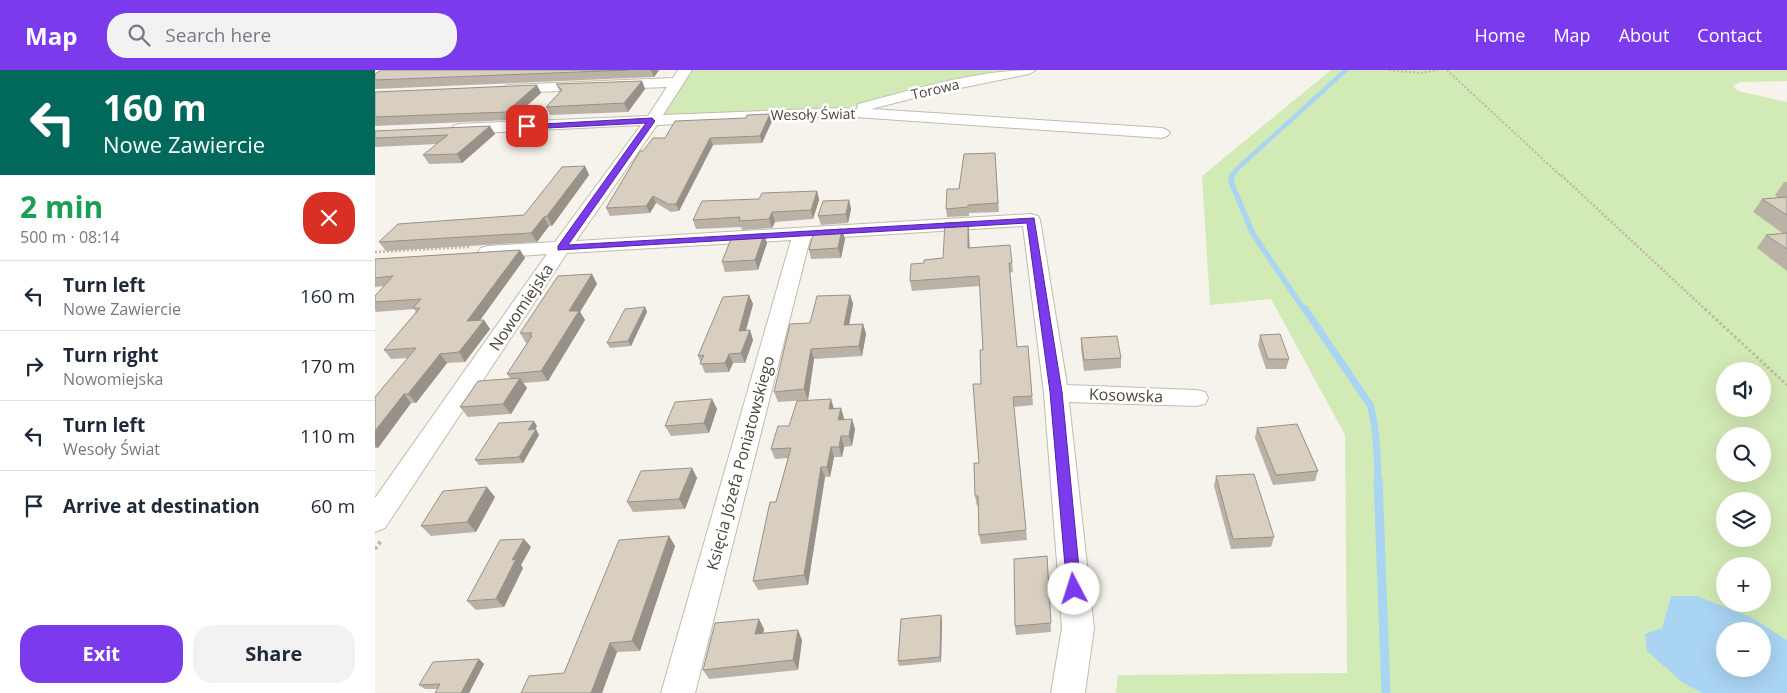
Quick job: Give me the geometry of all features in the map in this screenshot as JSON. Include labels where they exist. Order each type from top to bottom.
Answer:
[{"type":"street","name":"Torowa","points":[[841,112],[934,89],[1029,70]]},
{"type":"street","points":[[491,89],[681,76]]},
{"type":"street","name":"Nowomiejska","points":[[375,520],[561,248],[652,121],[681,76]]},
{"type":"street","name":"Wesoły Świat","points":[[444,130],[841,112],[1162,133]]},
{"type":"street","points":[[473,253],[1031,220],[1056,392],[1078,628],[1068,693]]},
{"type":"street","name":"Księcia Józefa Poniatowskiego","points":[[678,693],[802,234]]},
{"type":"street","name":"Kosowska","points":[[1056,392],[1196,398]]},
{"type":"lane","points":[[375,72],[379,70]]},
{"type":"path","points":[[1389,70],[1420,73],[1438,70]]},
{"type":"path","points":[[1447,70],[1787,385]]},
{"type":"green space","points":[[692,70],[1013,70],[852,107],[665,116],[662,114]]},
{"type":"green space","points":[[1331,70],[1787,70],[1787,81],[1740,82],[1733,86],[1738,91],[1787,102],[1787,640],[1771,630],[1771,622],[1759,622],[1753,618],[1731,612],[1771,612],[1771,557],[1716,557],[1716,608],[1671,596],[1662,628],[1683,683],[1702,693],[1116,693],[1118,675],[1347,673],[1345,435],[1271,299],[1210,305],[1202,176]]},
{"type":"water","points":[[1671,596],[1697,596],[1716,603],[1716,612],[1738,612],[1753,618],[1759,622],[1716,622],[1716,677],[1771,677],[1771,630],[1787,640],[1787,693],[1702,693],[1683,683],[1647,651],[1645,634],[1662,628]]},
{"type":"building","points":[[381,70],[628,70],[375,80],[375,74]]},
{"type":"building","points":[[642,81],[624,103],[546,107],[562,90],[556,84]]},
{"type":"building","points":[[537,85],[506,112],[375,117],[375,92]]},
{"type":"building","points":[[770,114],[760,136],[710,138],[676,204],[668,204],[653,196],[646,206],[606,208],[640,151],[643,151],[653,138],[665,138],[675,121],[746,118],[747,115]]},
{"type":"building","points":[[490,126],[457,154],[423,155],[448,135],[375,138],[375,131]]},
{"type":"building","points":[[995,153],[998,203],[946,209],[947,189],[959,189],[964,154]]},
{"type":"building","points":[[585,166],[547,216],[531,233],[379,242],[398,224],[524,215],[562,167]]},
{"type":"building","points":[[817,191],[811,210],[772,212],[769,219],[739,221],[740,217],[693,220],[702,201],[759,199],[762,193]]},
{"type":"building","points":[[1787,197],[1787,215],[1762,199]]},
{"type":"building","points":[[849,200],[846,214],[818,216],[823,201]]},
{"type":"building","points":[[968,222],[968,248],[1010,245],[1012,263],[1009,263],[1017,347],[1028,346],[1032,396],[1013,397],[1026,530],[979,535],[978,496],[975,496],[974,463],[979,463],[973,384],[981,384],[980,350],[983,350],[979,276],[910,281],[911,264],[924,263],[924,260],[943,258],[945,223]]},
{"type":"building","points":[[842,229],[838,248],[809,250],[814,231]]},
{"type":"building","points":[[1787,233],[1787,249],[1766,235]]},
{"type":"building","points":[[764,234],[755,260],[722,262],[732,236]]},
{"type":"building","points":[[520,250],[467,321],[484,320],[459,352],[440,354],[408,394],[404,394],[375,431],[375,397],[416,348],[384,350],[420,308],[413,308],[421,299],[375,302],[375,296],[393,276],[375,278],[375,259]]},
{"type":"building","points":[[592,274],[569,311],[579,311],[541,371],[507,374],[532,336],[530,336],[532,333],[520,333],[558,276]]},
{"type":"building","points":[[749,295],[739,331],[750,330],[741,353],[729,354],[725,363],[700,364],[704,355],[698,356],[723,297]]},
{"type":"building","points":[[850,295],[844,325],[863,324],[859,346],[811,349],[804,389],[774,392],[790,324],[810,323],[817,296]]},
{"type":"building","points":[[645,307],[628,341],[607,343],[625,309]]},
{"type":"building","points":[[1280,334],[1289,359],[1268,359],[1260,335]]},
{"type":"building","points":[[1117,336],[1121,358],[1084,360],[1081,338]]},
{"type":"building","points":[[520,378],[503,404],[460,407],[478,381]]},
{"type":"building","points":[[712,399],[704,423],[665,426],[675,402]]},
{"type":"building","points":[[831,399],[829,409],[841,408],[838,420],[852,419],[849,436],[841,436],[839,447],[831,447],[827,467],[821,467],[804,575],[753,581],[770,502],[776,502],[791,448],[771,449],[778,426],[789,426],[797,401]]},
{"type":"building","points":[[534,421],[528,430],[536,429],[519,457],[475,460],[499,423]]},
{"type":"building","points":[[1297,424],[1318,471],[1276,475],[1257,428]]},
{"type":"building","points":[[692,468],[679,499],[627,502],[641,471]]},
{"type":"building","points":[[1254,474],[1274,537],[1233,539],[1216,476]]},
{"type":"building","points":[[487,487],[467,522],[421,526],[443,491]]},
{"type":"building","points":[[669,536],[632,641],[610,643],[591,693],[521,693],[529,676],[564,673],[619,540]]},
{"type":"building","points":[[524,539],[512,560],[516,559],[496,599],[467,601],[500,540]]},
{"type":"building","points":[[1047,556],[1051,623],[1015,626],[1014,559]]},
{"type":"building","points":[[941,615],[940,657],[898,661],[901,619]]},
{"type":"building","points":[[759,619],[755,634],[798,630],[793,660],[703,670],[715,623]]},
{"type":"building","points":[[479,659],[461,693],[435,693],[440,684],[419,685],[433,662]]},
{"type":"waterway","points":[[1232,177],[1237,169],[1346,70]]},
{"type":"waterway","points":[[1232,175],[1231,182],[1253,234],[1305,311]]},
{"type":"waterway","points":[[1305,309],[1370,405],[1375,433],[1378,480]]},
{"type":"waterway","points":[[1378,479],[1386,693]]},
{"type":"route","points":[[527,126],[652,121],[561,248],[1031,220],[1056,392],[1074,589]]}]
